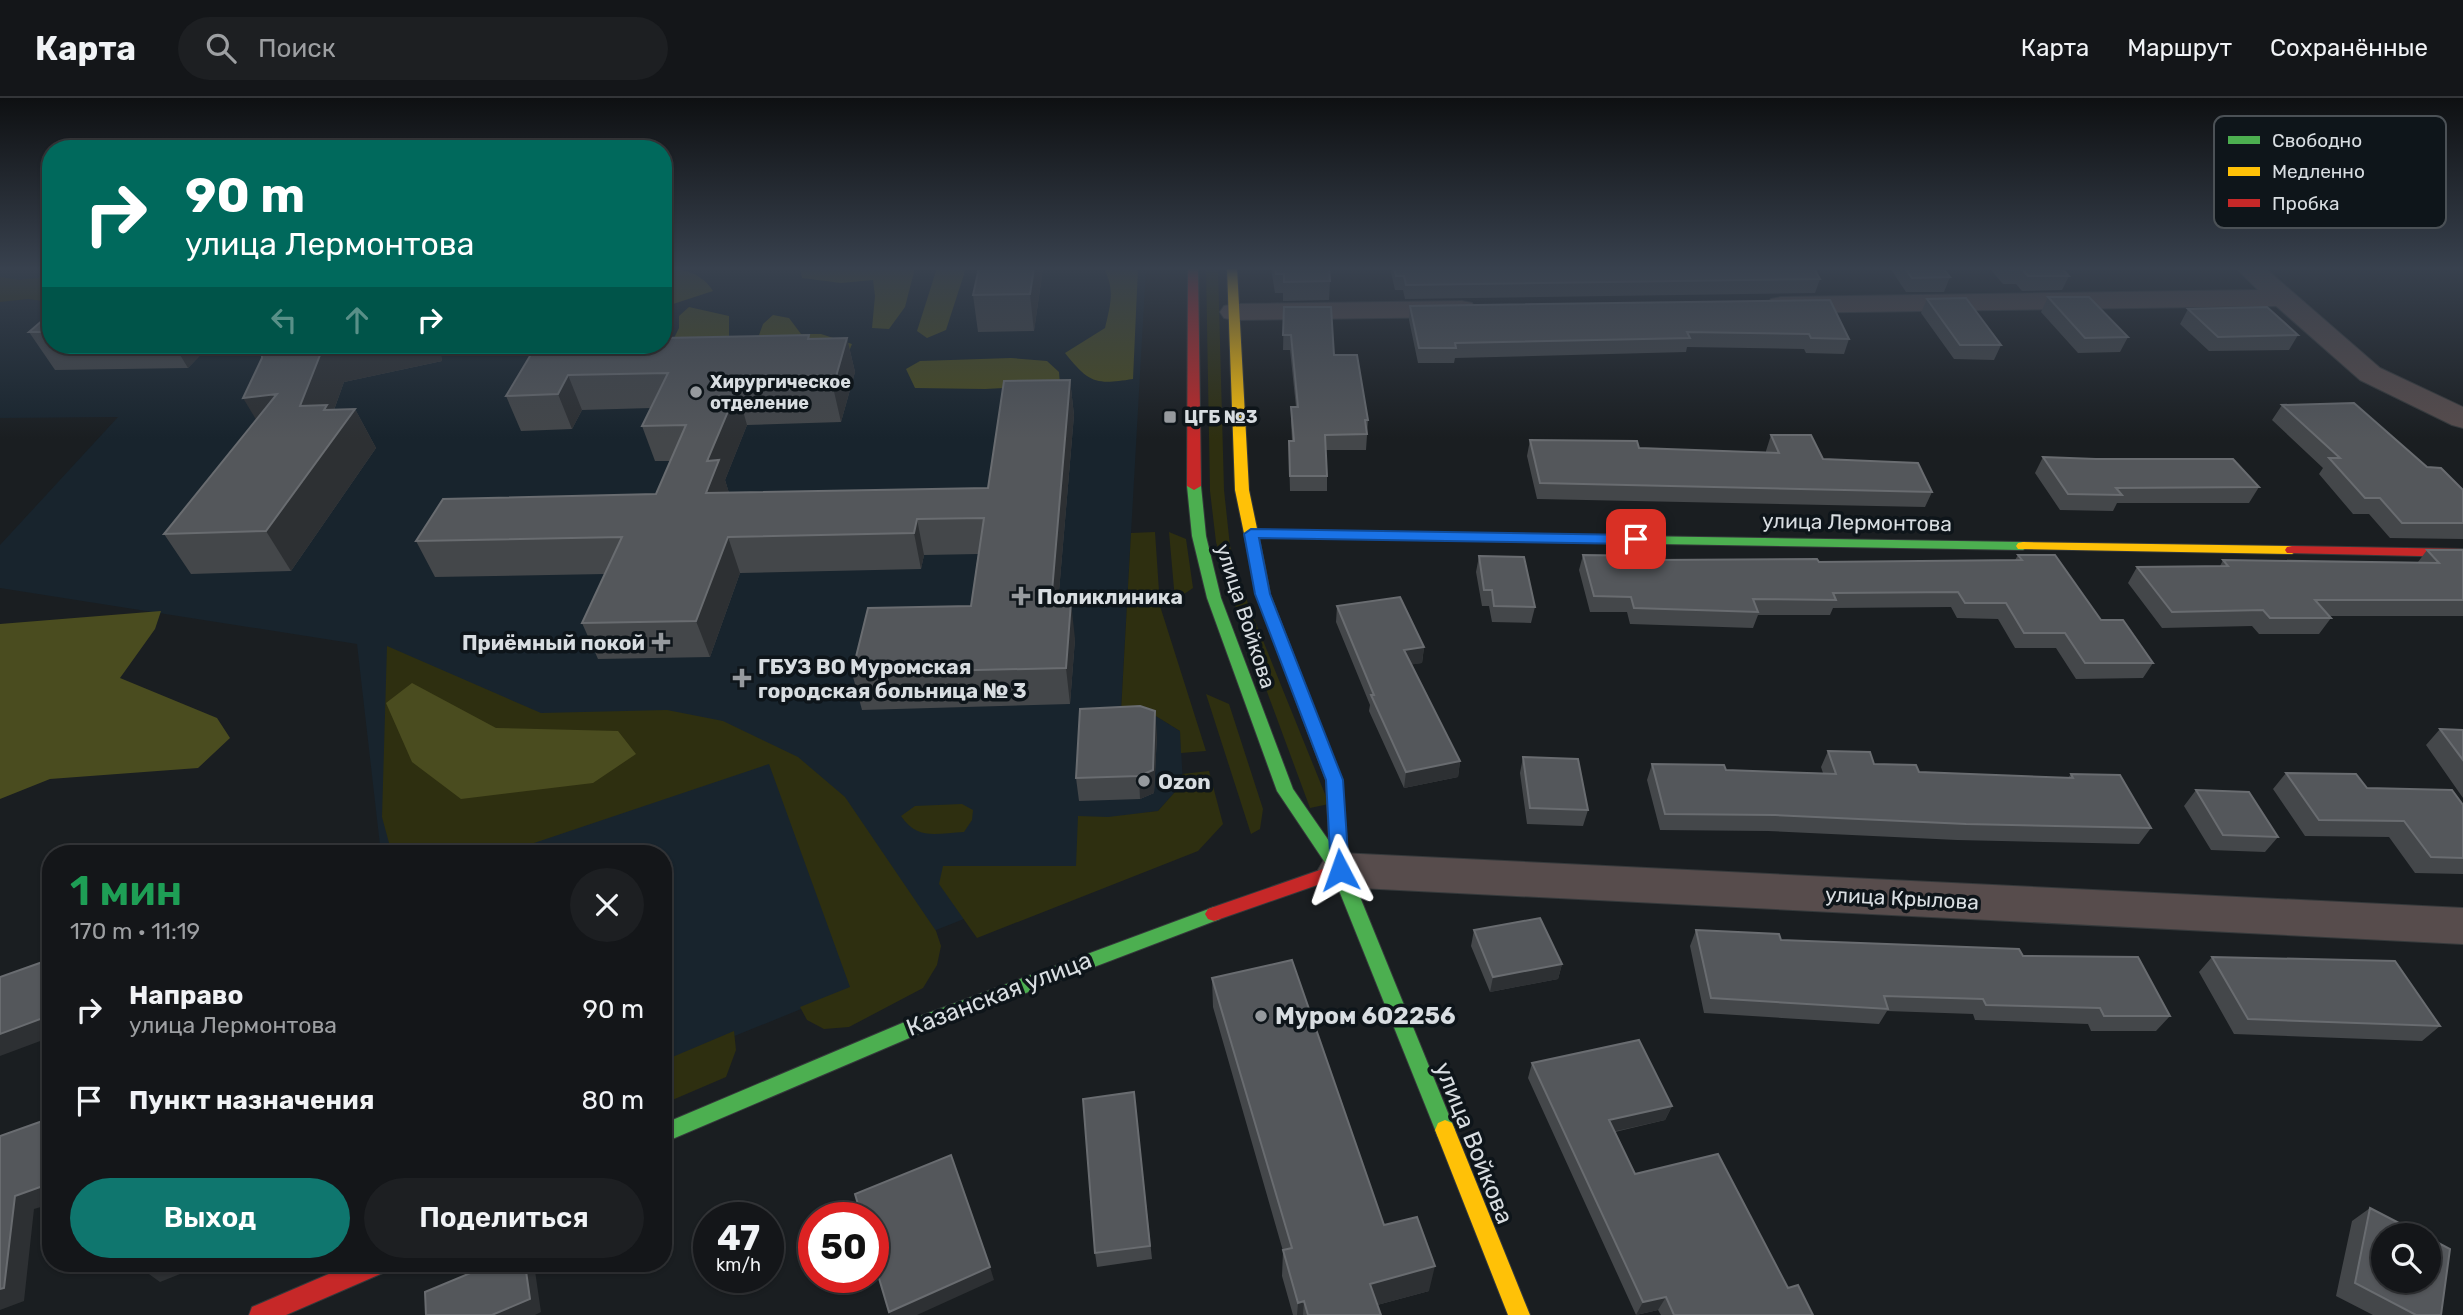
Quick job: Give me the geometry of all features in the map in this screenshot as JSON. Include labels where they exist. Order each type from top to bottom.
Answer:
[{"type":"main road","name":"улица Войкова","points":[[1193,325],[1194,491],[1199,536],[1214,598],[1285,791],[1340,870],[1519,1315]]},
{"type":"main road","name":"улица Войкова","points":[[1235,325],[1242,490],[1263,594],[1335,780],[1340,870]]},
{"type":"main road","name":"улица Лермонтова","points":[[1251,534],[2463,553]]},
{"type":"main road","name":"Казанская улица","points":[[672,1130],[789,1078],[995,994],[1340,870]]},
{"type":"main road","points":[[260,1315],[330,1300],[367,1272]]},
{"type":"street","points":[[2314,325],[2370,374],[2463,419]]},
{"type":"street","name":"улица Крылова","points":[[1340,870],[2463,926]]},
{"type":"shaded area","name":"ГБУЗ ВО Муромская городская больница № 3","points":[[0,325],[42,325],[42,354],[672,354],[672,325],[1143,325],[1121,711],[1151,713],[1180,731],[1183,783],[1158,811],[1108,818],[1106,883],[979,913],[911,940],[858,986],[672,1061],[672,845],[380,845],[357,644],[0,588],[0,545],[118,417],[0,418]]},
{"type":"shaded area","points":[[1207,325],[1220,325],[1224,490],[1230,546],[1245,596],[1329,804],[1310,808],[1232,597],[1216,542],[1210,491]]},
{"type":"shaded area","points":[[1155,532],[1160,606],[1206,751],[1181,753],[1180,731],[1151,713],[1121,712],[1131,533]]},
{"type":"shaded area","points":[[1169,532],[1186,539],[1193,588],[1175,600]]},
{"type":"shaded area","points":[[387,646],[541,713],[667,710],[723,721],[798,757],[845,797],[936,931],[941,946],[937,965],[923,988],[849,1027],[824,1029],[807,1020],[800,1007],[850,987],[769,764],[528,845],[390,845],[382,817]]},
{"type":"shaded area","points":[[1206,694],[1229,704],[1263,809],[1260,829],[1251,834]]},
{"type":"shaded area","points":[[1209,771],[1223,824],[1198,851],[977,938],[939,884],[943,866],[1076,866],[1078,816],[1108,817],[1158,811],[1183,783],[1182,774]]},
{"type":"shaded area","points":[[962,804],[973,810],[972,820],[964,832],[921,832],[907,824],[901,816],[915,806]]},
{"type":"shaded area","points":[[734,1031],[736,1050],[726,1077],[672,1100],[672,1057]]},
{"type":"green space","points":[[679,325],[729,325],[729,337],[672,344]]},
{"type":"green space","points":[[763,325],[794,325],[801,334],[821,334],[852,344],[850,349],[755,346]]},
{"type":"green space","points":[[872,325],[892,325],[889,329],[872,328]]},
{"type":"green space","points":[[919,325],[948,325],[946,330],[927,338],[917,331]]},
{"type":"green space","points":[[1106,325],[1135,325],[1133,379],[1110,382],[1094,380],[1080,371],[1065,353],[1105,328]]},
{"type":"green space","points":[[1011,358],[1047,361],[1059,372],[1060,385],[985,389],[915,388],[906,369],[920,361]]},
{"type":"green space","points":[[161,611],[155,629],[120,678],[217,718],[230,738],[198,768],[50,779],[0,799],[0,624]]},
{"type":"green space","points":[[412,683],[496,728],[618,731],[636,754],[593,783],[461,799],[412,762],[386,703]]},
{"type":"building","points":[[37,325],[42,325],[42,332],[29,332]]},
{"type":"building","points":[[1283,325],[1332,325],[1334,355],[1357,355],[1368,420],[1365,420],[1367,434],[1325,435],[1327,476],[1290,476],[1289,441],[1294,441],[1291,407],[1298,407],[1291,335],[1283,335]]},
{"type":"building","points":[[1414,325],[1842,325],[1849,339],[1811,338],[1809,334],[1687,332],[1690,338],[1455,343],[1456,348],[1419,348]]},
{"type":"building","points":[[1946,325],[1986,325],[2001,345],[1960,345]]},
{"type":"building","points":[[2073,325],[2116,325],[2128,337],[2085,338]]},
{"type":"building","points":[[2205,325],[2287,325],[2298,335],[2218,337]]},
{"type":"building","points":[[809,335],[808,339],[847,338],[833,387],[737,390],[707,461],[719,460],[706,493],[988,488],[1004,381],[1070,380],[1051,603],[1071,602],[1066,668],[852,673],[868,608],[971,606],[984,518],[917,519],[914,533],[728,537],[696,621],[582,623],[622,537],[416,541],[443,499],[656,494],[686,425],[642,426],[668,373],[568,375],[558,394],[506,396],[531,354],[672,354],[672,338]]},
{"type":"building","points":[[262,354],[320,354],[300,406],[327,405],[324,410],[355,409],[266,531],[164,534],[277,394],[243,398]]},
{"type":"building","points":[[2354,403],[2427,467],[2441,468],[2463,490],[2463,523],[2402,523],[2380,498],[2365,498],[2329,458],[2340,458],[2282,405]]},
{"type":"building","points":[[1771,435],[1811,435],[1823,459],[1918,463],[1932,492],[1540,483],[1530,440],[1637,441],[1639,448],[1779,453]]},
{"type":"building","points":[[2043,457],[2233,459],[2259,487],[2116,488],[2122,495],[2068,494]]},
{"type":"building","points":[[2427,550],[2463,550],[2463,600],[2315,600],[2331,618],[2270,618],[2263,610],[2172,612],[2137,567],[2228,566],[2223,560],[2439,563]]},
{"type":"building","points":[[1583,555],[1652,556],[1653,560],[1817,559],[1819,562],[2022,560],[2018,555],[2055,555],[2101,620],[2123,620],[2153,663],[2085,663],[2065,633],[2024,633],[2006,603],[1965,603],[1958,592],[1833,593],[1836,600],[1753,599],[1758,612],[1634,608],[1631,597],[1594,596]]},
{"type":"building","points":[[1479,556],[1524,557],[1535,607],[1494,606],[1492,590],[1484,590]]},
{"type":"building","points":[[1400,597],[1424,647],[1404,650],[1460,761],[1406,772],[1371,695],[1374,695],[1337,606]]},
{"type":"building","points":[[1140,706],[1155,711],[1153,770],[1139,776],[1076,778],[1080,709]]},
{"type":"building","points":[[2440,729],[2463,730],[2463,760]]},
{"type":"building","points":[[1828,751],[1870,752],[1874,764],[1916,765],[1919,772],[2073,778],[2071,774],[2120,775],[2151,828],[1966,824],[1775,815],[1665,814],[1652,764],[1724,765],[1726,770],[1836,774]]},
{"type":"building","points":[[1523,757],[1578,759],[1588,810],[1530,808]]},
{"type":"building","points":[[2286,773],[2356,774],[2367,788],[2452,790],[2463,805],[2463,858],[2431,857],[2404,821],[2319,820]]},
{"type":"building","points":[[2196,790],[2249,792],[2278,837],[2223,835]]},
{"type":"building","points":[[1540,918],[1562,964],[1493,977],[1474,930]]},
{"type":"building","points":[[1696,930],[1779,934],[1781,940],[2019,949],[2023,956],[2138,957],[2170,1016],[2104,1016],[2100,1008],[1986,1005],[1983,999],[1884,996],[1888,1009],[1711,998]]},
{"type":"building","points":[[2212,957],[2395,961],[2440,1026],[2248,1019]]},
{"type":"building","points":[[1292,960],[1384,1225],[1417,1217],[1435,1266],[1370,1284],[1381,1315],[1308,1315],[1304,1301],[1298,1303],[1283,1250],[1292,1248],[1212,978]]},
{"type":"building","points":[[42,962],[42,1018],[0,1034],[0,977]]},
{"type":"building","points":[[1639,1040],[1672,1106],[1609,1120],[1635,1174],[1718,1154],[1788,1288],[1798,1285],[1813,1315],[1674,1315],[1666,1297],[1643,1302],[1532,1063]]},
{"type":"building","points":[[1134,1092],[1150,1246],[1095,1253],[1083,1099]]},
{"type":"building","points":[[42,1121],[42,1186],[15,1196],[4,1288],[0,1289],[0,1136]]},
{"type":"building","points":[[951,1155],[990,1267],[889,1312],[883,1293],[889,1293],[889,1202],[857,1202],[855,1194]]},
{"type":"building","points":[[2370,1208],[2399,1223],[2371,1223],[2371,1291],[2355,1283]]},
{"type":"building","points":[[2441,1244],[2450,1249],[2441,1315],[2416,1315],[2374,1293],[2441,1293]]},
{"type":"building","points":[[473,1272],[526,1272],[530,1299],[492,1315],[426,1315],[425,1292]]},
{"type":"traffic: fast","points":[[1194,486],[1199,536],[1214,598],[1285,791],[1340,870],[1445,1130]]},
{"type":"traffic: fast","points":[[1251,534],[2023,546]]},
{"type":"traffic: fast","points":[[1258,567],[1263,594],[1334,780],[1340,870]]},
{"type":"traffic: fast","points":[[672,1130],[914,1027],[1214,914]]},
{"type":"traffic: slow","points":[[1235,325],[1242,490],[1258,567]]},
{"type":"traffic: slow","points":[[2023,546],[2292,550]]},
{"type":"traffic: slow","points":[[1445,1130],[1519,1315]]},
{"type":"traffic: jam","points":[[1193,325],[1194,486]]},
{"type":"traffic: jam","points":[[2292,550],[2463,553]]},
{"type":"traffic: jam","points":[[1214,914],[1340,870]]},
{"type":"traffic: jam","points":[[260,1315],[359,1272]]},
{"type":"place","name":"Хирургическое отделение","points":[[696,392]]},
{"type":"place","name":"ЦГБ №3","points":[[1170,417]]},
{"type":"place","name":"Поликлиника","points":[[1021,596]]},
{"type":"place","name":"Приёмный покой","points":[[661,642]]},
{"type":"place","name":"ГБУЗ ВО Муромская городская больница № 3","points":[[742,678]]},
{"type":"place","name":"Ozon","points":[[1144,781]]},
{"type":"place","name":"Муром 602256","points":[[1261,1016]]},
{"type":"route","points":[[1340,870],[1335,780],[1263,594],[1251,534],[1636,539]]}]
